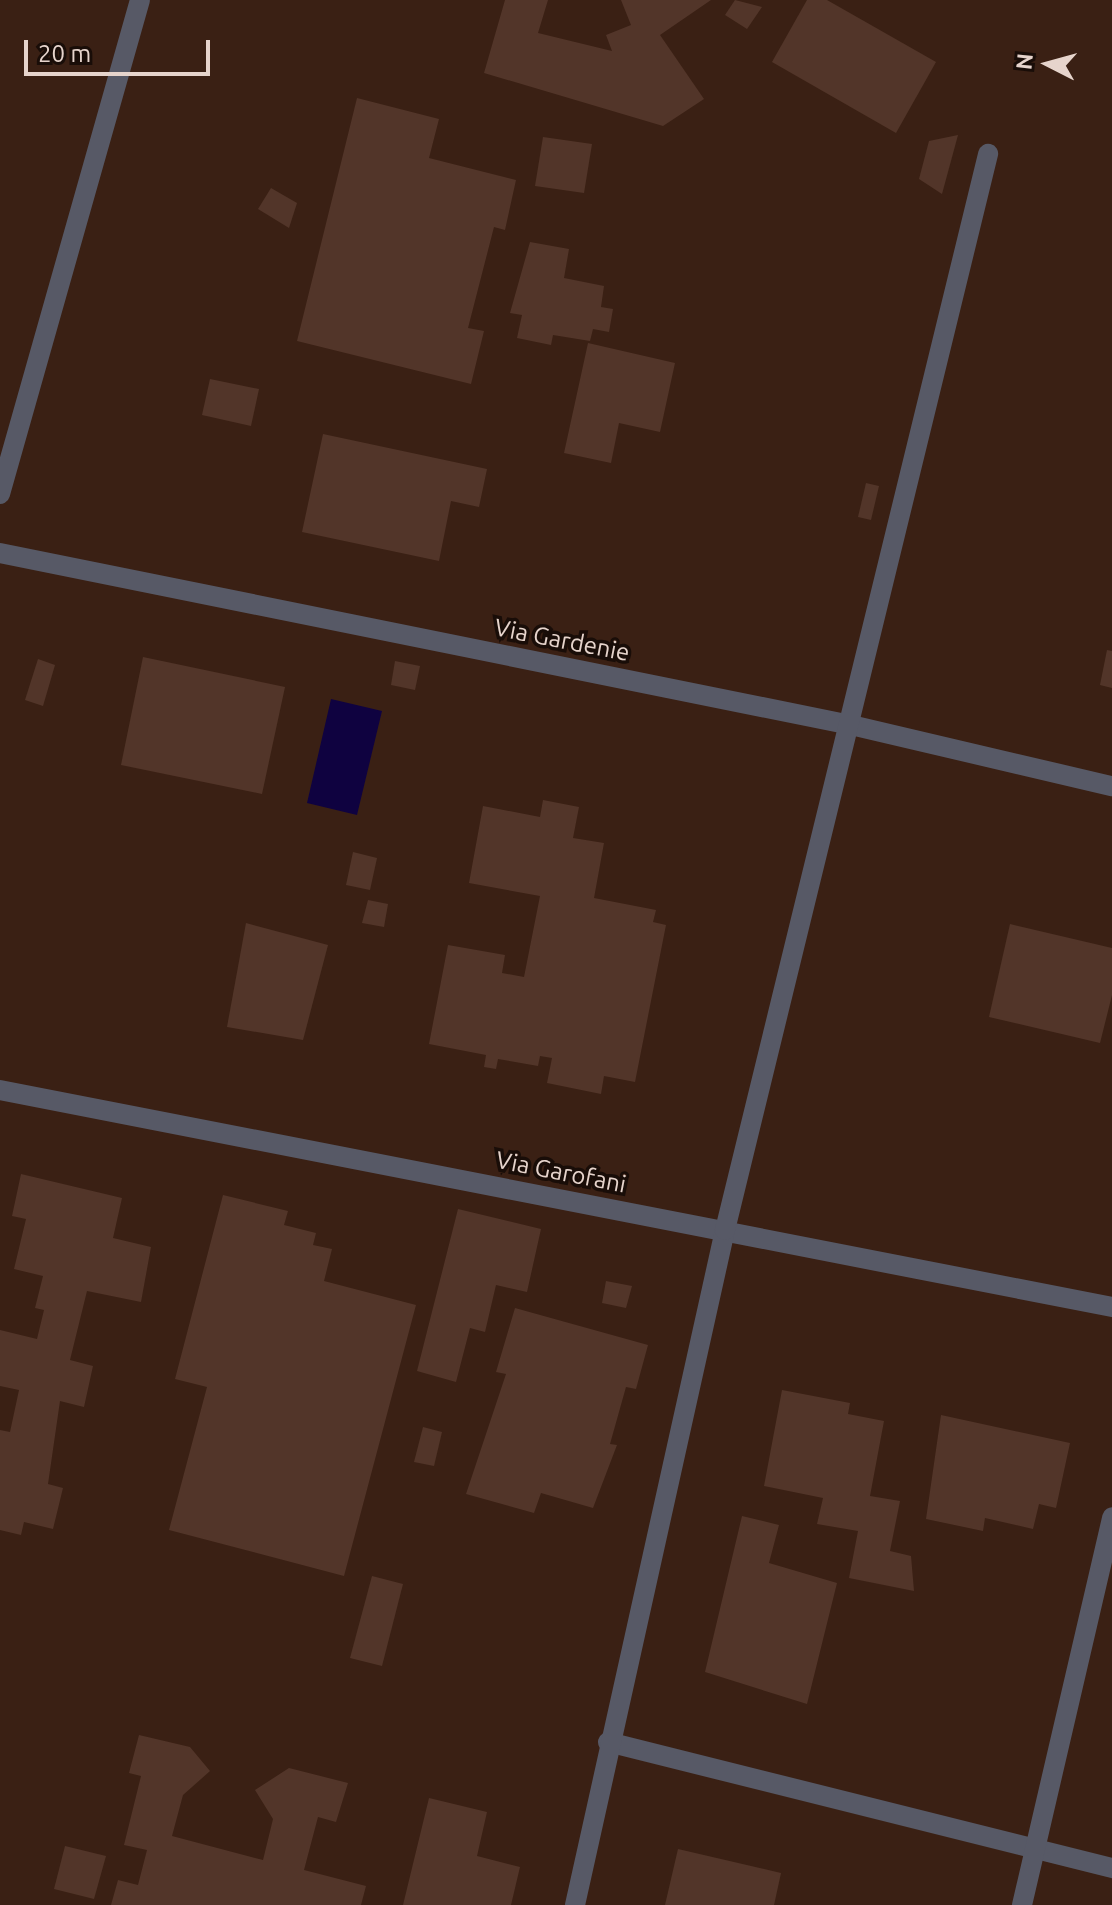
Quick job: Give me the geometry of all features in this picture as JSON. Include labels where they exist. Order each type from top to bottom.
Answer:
[{"type":"street","points":[[0,494],[140,0]]},
{"type":"street","points":[[575,1905],[608,1742],[725,1230],[851,725],[988,154]]},
{"type":"street","name":"Via Gardenie","points":[[0,553],[851,725],[1112,786]]},
{"type":"street","name":"Via Garofani","points":[[0,1090],[1112,1307]]},
{"type":"street","points":[[1022,1905],[1112,1517]]},
{"type":"street","points":[[608,1742],[1034,1852],[1112,1868]]},
{"type":"shaded area","points":[[331,699],[382,711],[357,815],[307,803]]},
{"type":"building","points":[[505,0],[548,0],[538,33],[612,51],[606,35],[631,25],[621,0],[711,0],[660,35],[704,99],[663,126],[484,73]]},
{"type":"building","points":[[735,0],[762,7],[747,29],[725,15]]},
{"type":"building","points":[[807,0],[827,0],[936,62],[896,133],[772,62]]},
{"type":"building","points":[[357,98],[439,119],[429,158],[516,180],[505,230],[494,227],[468,328],[484,331],[471,384],[297,341]]},
{"type":"building","points":[[958,135],[942,194],[919,179],[929,141]]},
{"type":"building","points":[[543,137],[592,144],[584,193],[535,186]]},
{"type":"building","points":[[271,188],[297,203],[289,228],[258,209]]},
{"type":"building","points":[[530,242],[569,249],[564,278],[604,286],[601,307],[613,309],[609,332],[593,329],[590,341],[553,335],[551,345],[517,338],[522,315],[510,313]]},
{"type":"building","points":[[588,343],[675,363],[660,432],[619,423],[611,463],[564,453]]},
{"type":"building","points":[[210,379],[259,389],[251,426],[202,415]]},
{"type":"building","points":[[323,434],[487,469],[479,507],[451,501],[439,561],[302,532]]},
{"type":"building","points":[[866,483],[879,486],[871,520],[858,517]]},
{"type":"building","points":[[1107,650],[1112,651],[1112,688],[1100,685]]},
{"type":"building","points":[[143,657],[285,687],[262,794],[121,765]]},
{"type":"building","points":[[38,659],[55,665],[43,706],[25,700]]},
{"type":"building","points":[[395,661],[420,666],[415,690],[391,685]]},
{"type":"building","points":[[543,800],[579,807],[573,838],[604,843],[594,898],[656,910],[653,922],[666,925],[635,1082],[604,1076],[601,1094],[547,1083],[552,1058],[540,1056],[538,1066],[498,1059],[496,1069],[484,1067],[486,1055],[429,1044],[448,945],[505,955],[502,973],[524,977],[540,896],[469,883],[483,806],[540,817]]},
{"type":"building","points":[[353,852],[377,858],[370,890],[346,885]]},
{"type":"building","points":[[368,900],[388,904],[384,927],[362,923]]},
{"type":"building","points":[[246,923],[328,945],[303,1040],[227,1027]]},
{"type":"building","points":[[1010,924],[1112,948],[1112,995],[1100,1043],[989,1017]]},
{"type":"building","points":[[21,1174],[122,1198],[113,1238],[151,1247],[141,1302],[87,1291],[70,1360],[93,1366],[84,1407],[60,1401],[48,1484],[63,1488],[53,1529],[24,1522],[21,1535],[0,1530],[0,1430],[10,1432],[19,1390],[0,1386],[0,1330],[37,1339],[44,1310],[35,1308],[43,1276],[14,1269],[26,1219],[12,1216]]},
{"type":"building","points":[[223,1195],[288,1211],[284,1225],[316,1233],[313,1245],[332,1249],[324,1281],[416,1305],[344,1576],[169,1530],[207,1387],[175,1379]]},
{"type":"building","points":[[458,1209],[541,1229],[527,1292],[496,1285],[485,1332],[470,1328],[456,1382],[417,1371]]},
{"type":"building","points":[[606,1281],[632,1286],[626,1308],[602,1303]]},
{"type":"building","points":[[515,1308],[648,1345],[636,1389],[626,1387],[610,1444],[617,1445],[593,1508],[541,1493],[534,1513],[466,1494],[506,1374],[496,1372]]},
{"type":"building","points":[[782,1390],[850,1403],[848,1414],[884,1421],[870,1496],[900,1501],[890,1551],[911,1556],[914,1591],[849,1578],[858,1531],[817,1524],[823,1498],[764,1486]]},
{"type":"building","points":[[941,1415],[1070,1443],[1056,1508],[1039,1504],[1033,1529],[985,1518],[983,1531],[926,1519]]},
{"type":"building","points":[[423,1427],[442,1432],[434,1466],[414,1462]]},
{"type":"building","points":[[742,1516],[779,1525],[769,1563],[837,1583],[807,1704],[705,1672]]},
{"type":"building","points":[[372,1576],[403,1584],[382,1666],[350,1658]]},
{"type":"building","points":[[139,1735],[190,1747],[210,1771],[183,1795],[172,1836],[263,1860],[273,1819],[255,1790],[289,1768],[348,1783],[336,1822],[318,1817],[304,1870],[366,1886],[361,1905],[111,1905],[118,1880],[138,1885],[147,1850],[124,1845],[141,1776],[129,1773]]},
{"type":"building","points":[[429,1798],[487,1812],[477,1856],[520,1867],[511,1905],[403,1905]]},
{"type":"building","points":[[65,1846],[106,1856],[94,1899],[54,1889]]},
{"type":"building","points":[[678,1849],[781,1873],[774,1905],[665,1905]]}]
